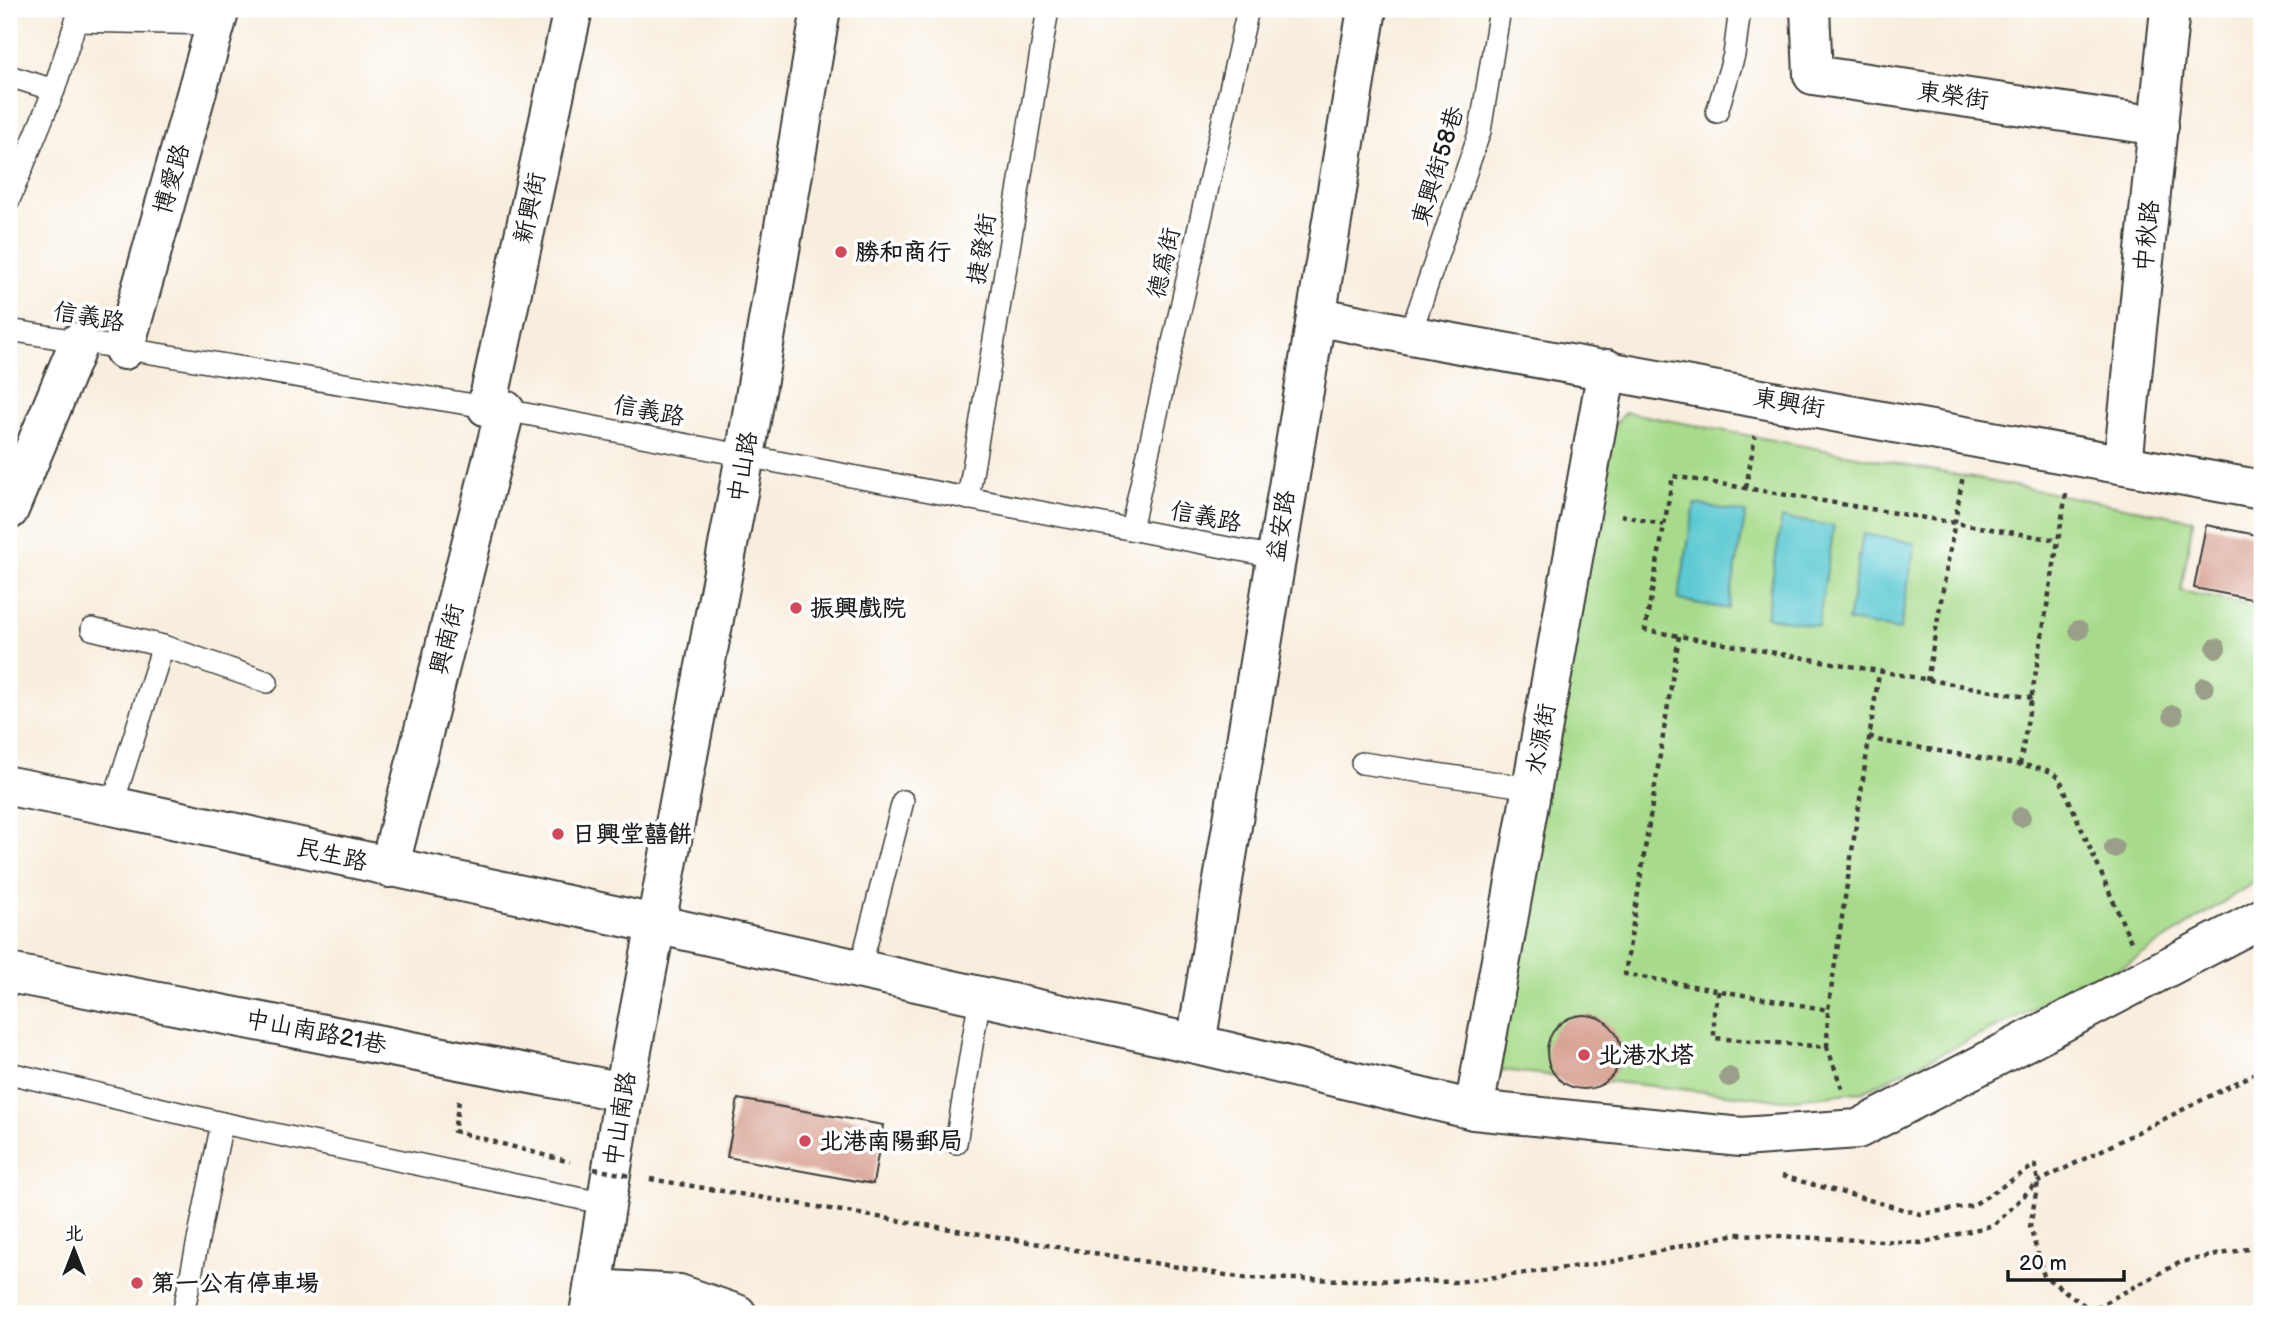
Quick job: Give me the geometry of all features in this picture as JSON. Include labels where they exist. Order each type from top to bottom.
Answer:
[{"type":"street","name":"新興街","points":[[496,408],[573,9]]},
{"type":"street","name":"中山路","points":[[654,924],[745,456],[821,9]]},
{"type":"street","name":"益安路","points":[[1196,1044],[1367,9]]},
{"type":"street","name":"東榮街","points":[[1810,9],[1813,75],[2159,126]]},
{"type":"street","name":"中秋路","points":[[2123,464],[2170,9]]},
{"type":"street","name":"博愛路","points":[[124,350],[217,16]]},
{"type":"street","name":"東興街","points":[[1316,316],[2262,490]]},
{"type":"street","points":[[9,510],[79,342]]},
{"type":"street","name":"水源街","points":[[1474,1110],[1607,369]]},
{"type":"street","name":"興南街","points":[[389,868],[496,408]]},
{"type":"street","name":"民生路","points":[[9,786],[112,806],[860,969],[1196,1044],[1474,1110],[1741,1137],[1858,1129]]},
{"type":"street","points":[[1858,1129],[2262,918]]},
{"type":"street","name":"中山南路","points":[[591,1302],[600,1187],[624,1092],[654,924]]},
{"type":"street","name":"中山南路21巷","points":[[9,973],[624,1092]]},
{"type":"street","points":[[591,1302],[679,1294],[737,1314]]},
{"type":"lane","name":"捷發街","points":[[968,499],[1048,9]]},
{"type":"lane","name":"德為街","points":[[1131,529],[1248,9]]},
{"type":"lane","name":"東興街58巷","points":[[1410,335],[1480,131],[1500,9]]},
{"type":"lane","points":[[1717,112],[1734,55],[1740,9]]},
{"type":"lane","points":[[9,200],[54,90],[76,21],[217,16]]},
{"type":"lane","points":[[9,76],[54,90]]},
{"type":"lane","name":"信義路","points":[[9,330],[496,408],[1276,557]]},
{"type":"lane","points":[[92,629],[163,646],[267,681]]},
{"type":"lane","points":[[112,806],[163,646]]},
{"type":"lane","points":[[1362,763],[1532,788]]},
{"type":"lane","points":[[860,969],[903,801]]},
{"type":"lane","points":[[956,1143],[980,996]]},
{"type":"lane","points":[[9,1073],[222,1123],[600,1187]]},
{"type":"lane","points":[[183,1314],[222,1123]]},
{"type":"path","points":[[1746,488],[1762,397]]},
{"type":"path","points":[[1927,681],[1970,436]]},
{"type":"path","points":[[2020,765],[2072,455]]},
{"type":"path","points":[[2032,698],[1645,630],[1673,475],[2057,540]]},
{"type":"path","points":[[1679,636],[1625,974],[1828,1010]]},
{"type":"path","points":[[1858,1129],[1827,1047],[1828,1010],[1879,673]]},
{"type":"path","points":[[1869,736],[1881,741],[2045,769],[2059,778],[2147,978]]},
{"type":"path","points":[[1719,990],[1714,1012],[1714,1038],[1827,1047]]},
{"type":"path","points":[[454,1131],[600,1187],[631,1176],[1244,1278],[1457,1282],[1611,1262],[1736,1234],[1922,1243],[1994,1225],[2038,1182],[2262,1070]]},
{"type":"path","points":[[1774,1173],[1920,1214],[1972,1206],[2035,1165],[2038,1182],[2030,1227],[2044,1276],[2090,1312],[2181,1262],[2262,1246]]},
{"type":"green space","points":[[1625,412],[2193,520],[2181,591],[2262,608],[2262,877],[2126,965],[1861,1092],[1783,1100],[1492,1069],[1612,428]]},
{"type":"water","points":[[1695,504],[1746,513],[1728,609],[1678,600]]},
{"type":"water","points":[[1782,518],[1834,526],[1818,626],[1766,617]]},
{"type":"water","points":[[1863,534],[1915,543],[1900,630],[1848,621]]},
{"type":"building","points":[[2206,525],[2262,536],[2262,601],[2194,588]]},
{"type":"building","name":"北港水塔","points":[[1577,1015],[1591,1015],[1605,1021],[1615,1031],[1621,1052],[1615,1073],[1605,1083],[1591,1089],[1577,1089],[1563,1083],[1553,1073],[1547,1059],[1547,1045],[1553,1031],[1563,1021]]},
{"type":"building","name":"北港南陽郵局","points":[[738,1099],[883,1125],[873,1184],[727,1157]]},
{"type":"place","name":"勝和商行","points":[[841,252]]},
{"type":"place","name":"振興戲院","points":[[796,608]]},
{"type":"place","name":"日興堂囍餅","points":[[558,834]]},
{"type":"place","name":"北港水塔","points":[[1584,1055]]},
{"type":"place","name":"北港南陽郵局","points":[[805,1141]]},
{"type":"place","name":"第一公有停車場","points":[[137,1283]]}]
